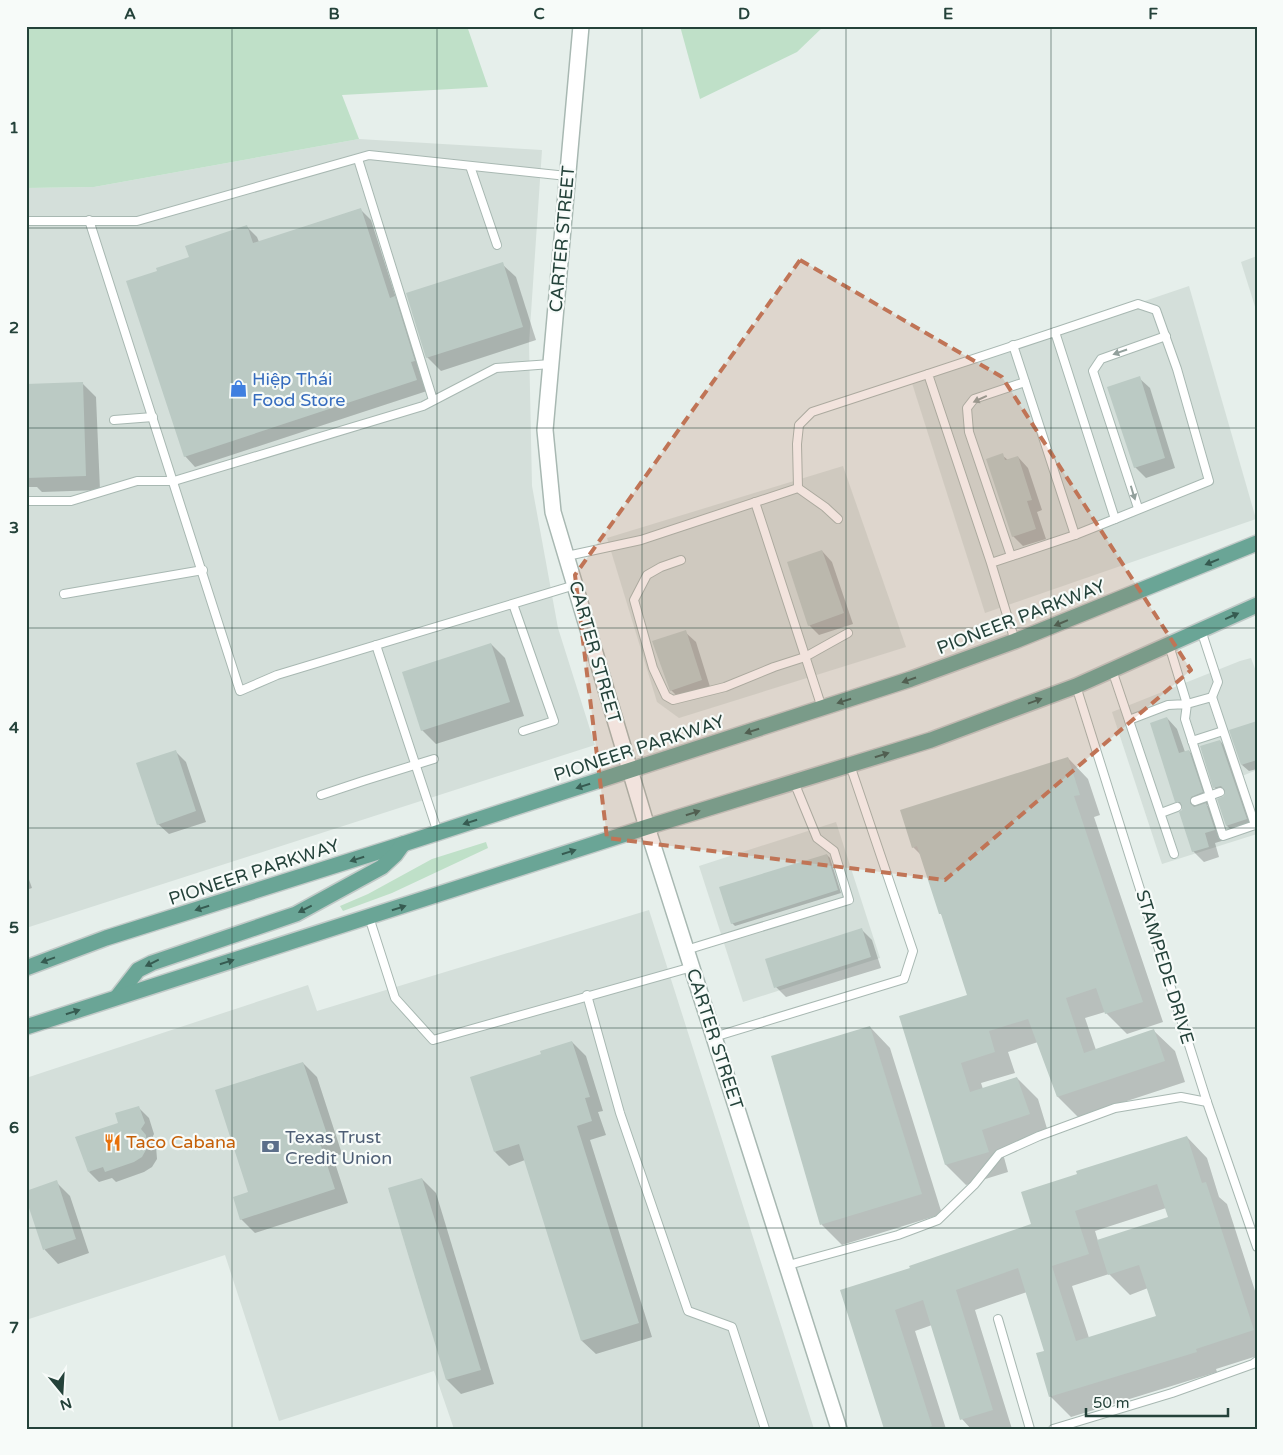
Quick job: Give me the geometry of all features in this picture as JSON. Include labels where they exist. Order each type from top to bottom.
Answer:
[{"type":"main road","name":"PIONEER PARKWAY","points":[[26,968],[106,938],[438,833],[911,679],[1015,642],[1257,544]]},
{"type":"main road","points":[[26,1027],[646,827],[931,740],[1076,686],[1257,605]]},
{"type":"main road","points":[[117,997],[138,970],[152,962],[296,914],[345,889],[382,867],[395,855],[403,844]]},
{"type":"street","name":"CARTER STREET","points":[[581,26],[545,430],[554,512],[646,827],[839,1429]]},
{"type":"lane","points":[[26,221],[137,221],[369,155],[567,176]]},
{"type":"lane","points":[[358,159],[433,400]]},
{"type":"lane","points":[[470,166],[497,245]]},
{"type":"lane","points":[[90,220],[240,691],[266,679],[575,585]]},
{"type":"lane","points":[[798,488],[796,444],[799,425],[812,412],[1138,304],[1156,310],[1166,336],[1209,481],[1074,535],[991,563]]},
{"type":"lane","points":[[1055,332],[1115,518]]},
{"type":"lane","points":[[1138,508],[1093,371],[1101,359],[1166,336]]},
{"type":"lane","points":[[1013,345],[1074,535]]},
{"type":"lane","points":[[26,501],[71,500],[137,481],[174,481],[423,406],[496,368],[551,364]]},
{"type":"lane","points":[[928,374],[991,563],[1015,642]]},
{"type":"lane","points":[[1011,556],[969,432],[967,408],[974,399],[1025,382]]},
{"type":"lane","points":[[114,420],[153,418]]},
{"type":"lane","points":[[567,556],[641,540],[798,488]]},
{"type":"lane","points":[[798,488],[825,507],[838,519]]},
{"type":"lane","points":[[755,502],[822,708]]},
{"type":"lane","points":[[682,560],[661,567],[647,575],[634,600],[653,668],[666,696],[673,700],[725,687],[774,667],[806,657],[848,634]]},
{"type":"lane","points":[[64,594],[203,570]]},
{"type":"lane","points":[[513,604],[554,721],[523,731]]},
{"type":"lane","points":[[1169,645],[1187,704],[1185,719],[1223,836],[1254,825],[1239,786],[1212,697],[1218,682],[1201,630]]},
{"type":"lane","points":[[376,646],[438,833]]},
{"type":"lane","points":[[1112,670],[1174,854]]},
{"type":"lane","name":"STAMPEDE DRIVE","points":[[1076,686],[1207,1102],[1257,1247]]},
{"type":"lane","points":[[1129,720],[1168,705],[1187,704],[1212,697]]},
{"type":"lane","points":[[1192,741],[1223,731]]},
{"type":"lane","points":[[321,795],[434,759]]},
{"type":"lane","points":[[714,1037],[904,979],[913,950],[850,765]]},
{"type":"lane","points":[[686,950],[849,900],[834,851],[817,838],[794,782]]},
{"type":"lane","points":[[1195,801],[1220,792]]},
{"type":"lane","points":[[1161,813],[1177,807]]},
{"type":"lane","points":[[369,917],[395,998],[433,1040],[587,995],[692,967]]},
{"type":"lane","points":[[587,995],[620,1113],[688,1311],[732,1327],[765,1429]]},
{"type":"lane","points":[[786,1266],[898,1235],[938,1220],[974,1185],[999,1154],[1039,1136],[1115,1108],[1181,1097],[1207,1102]]},
{"type":"lane","points":[[998,1319],[1030,1429]]},
{"type":"lane","points":[[1053,1429],[1172,1393],[1257,1361]]},
{"type":"highlighted area","points":[[800,260],[1002,377],[1191,670],[945,880],[607,838],[575,575]]},
{"type":"shaded area","points":[[359,139],[542,150],[529,343],[532,486],[558,628],[595,745],[26,928],[26,188],[94,187]]},
{"type":"shaded area","points":[[1257,256],[1257,313],[1241,262]]},
{"type":"shaded area","points":[[1189,286],[1256,519],[985,613],[911,380]]},
{"type":"shaded area","points":[[843,466],[906,647],[679,718],[657,702],[607,538]]},
{"type":"shaded area","points":[[1251,658],[1257,674],[1257,770],[1242,776],[1257,823],[1257,834],[1162,864],[1112,712]]},
{"type":"shaded area","points":[[836,822],[880,958],[743,1002],[699,866]]},
{"type":"shaded area","points":[[649,910],[814,1429],[454,1429],[434,1371],[279,1421],[225,1255],[26,1320],[26,1078],[308,985],[317,1011]]},
{"type":"green space","points":[[26,26],[467,26],[488,87],[342,95],[359,139],[94,187],[26,188]]},
{"type":"green space","points":[[680,26],[824,26],[797,52],[700,99]]},
{"type":"green space","points":[[486,842],[488,848],[392,893],[343,911],[340,906],[368,894],[432,859]]},
{"type":"building","points":[[361,208],[390,298],[395,296],[415,361],[411,362],[417,380],[184,457],[126,281],[157,271],[156,268],[189,257],[185,246],[247,225],[253,243]]},
{"type":"building","points":[[503,262],[523,327],[426,358],[406,293]]},
{"type":"building","points":[[1140,376],[1165,458],[1134,468],[1107,387]]},
{"type":"building","points":[[83,382],[86,476],[27,478],[26,384]]},
{"type":"building","points":[[1003,453],[1005,460],[1018,456],[1032,500],[1027,501],[1036,529],[1012,537],[986,459]]},
{"type":"building","points":[[822,550],[844,613],[808,626],[787,562]]},
{"type":"building","points":[[686,630],[702,680],[670,691],[652,641]]},
{"type":"building","points":[[491,643],[510,702],[421,731],[402,672]]},
{"type":"building","points":[[1167,717],[1179,753],[1189,750],[1203,792],[1191,797],[1190,803],[1194,807],[1206,803],[1215,830],[1205,833],[1209,847],[1192,852],[1179,812],[1182,810],[1182,806],[1180,802],[1175,802],[1150,723]]},
{"type":"building","points":[[1257,721],[1257,760],[1241,765],[1229,730]]},
{"type":"building","points":[[1220,740],[1247,819],[1226,826],[1217,799],[1224,796],[1225,791],[1221,786],[1213,788],[1200,746]]},
{"type":"building","points":[[176,750],[196,811],[157,825],[136,763]]},
{"type":"building","points":[[1068,757],[1080,795],[1074,796],[1143,1002],[1105,1014],[1096,988],[1066,998],[1084,1053],[1154,1029],[1165,1061],[1057,1097],[1028,1019],[989,1031],[995,1052],[961,1063],[970,1092],[1017,1077],[1030,1114],[982,1130],[989,1152],[945,1165],[899,1016],[967,995],[917,846],[912,848],[900,810]]},
{"type":"building","points":[[827,854],[838,890],[731,924],[719,887]]},
{"type":"building","points":[[862,928],[871,957],[774,988],[765,959]]},
{"type":"building","points":[[870,1026],[922,1194],[820,1225],[771,1056]]},
{"type":"building","points":[[572,1041],[590,1097],[585,1098],[592,1121],[577,1126],[639,1323],[581,1341],[519,1144],[494,1152],[470,1077],[541,1054],[540,1051]]},
{"type":"building","name":"Texas Trust Credit Union","points":[[303,1062],[329,1140],[320,1143],[335,1189],[240,1220],[233,1197],[248,1192],[215,1090]]},
{"type":"building","name":"Taco Cabana","points":[[139,1106],[145,1123],[141,1129],[146,1135],[147,1148],[142,1157],[134,1162],[105,1172],[103,1167],[88,1172],[75,1137],[118,1123],[115,1113]]},
{"type":"building","points":[[1187,1136],[1202,1183],[1206,1182],[1254,1330],[1196,1349],[1197,1352],[1049,1397],[1036,1353],[1044,1351],[1018,1268],[956,1290],[993,1410],[960,1420],[923,1300],[895,1310],[932,1426],[923,1429],[884,1429],[840,1290],[910,1268],[909,1266],[1031,1224],[1021,1192],[1077,1174],[1076,1171]],"holes":[[[1157,1184],[1168,1217],[1097,1240],[1108,1275],[1139,1265],[1156,1316],[1076,1341],[1052,1266],[1089,1254],[1075,1211]]]},
{"type":"building","points":[[422,1178],[481,1370],[446,1380],[388,1188]]},
{"type":"building","points":[[57,1180],[76,1239],[43,1250],[26,1199],[26,1191]]},
{"type":"place","name":"Hiệp Thái Food Store","points":[[238,389]]},
{"type":"place","name":"Taco Cabana","points":[[112,1142]]},
{"type":"place","name":"Texas Trust Credit Union","points":[[271,1147]]}]
